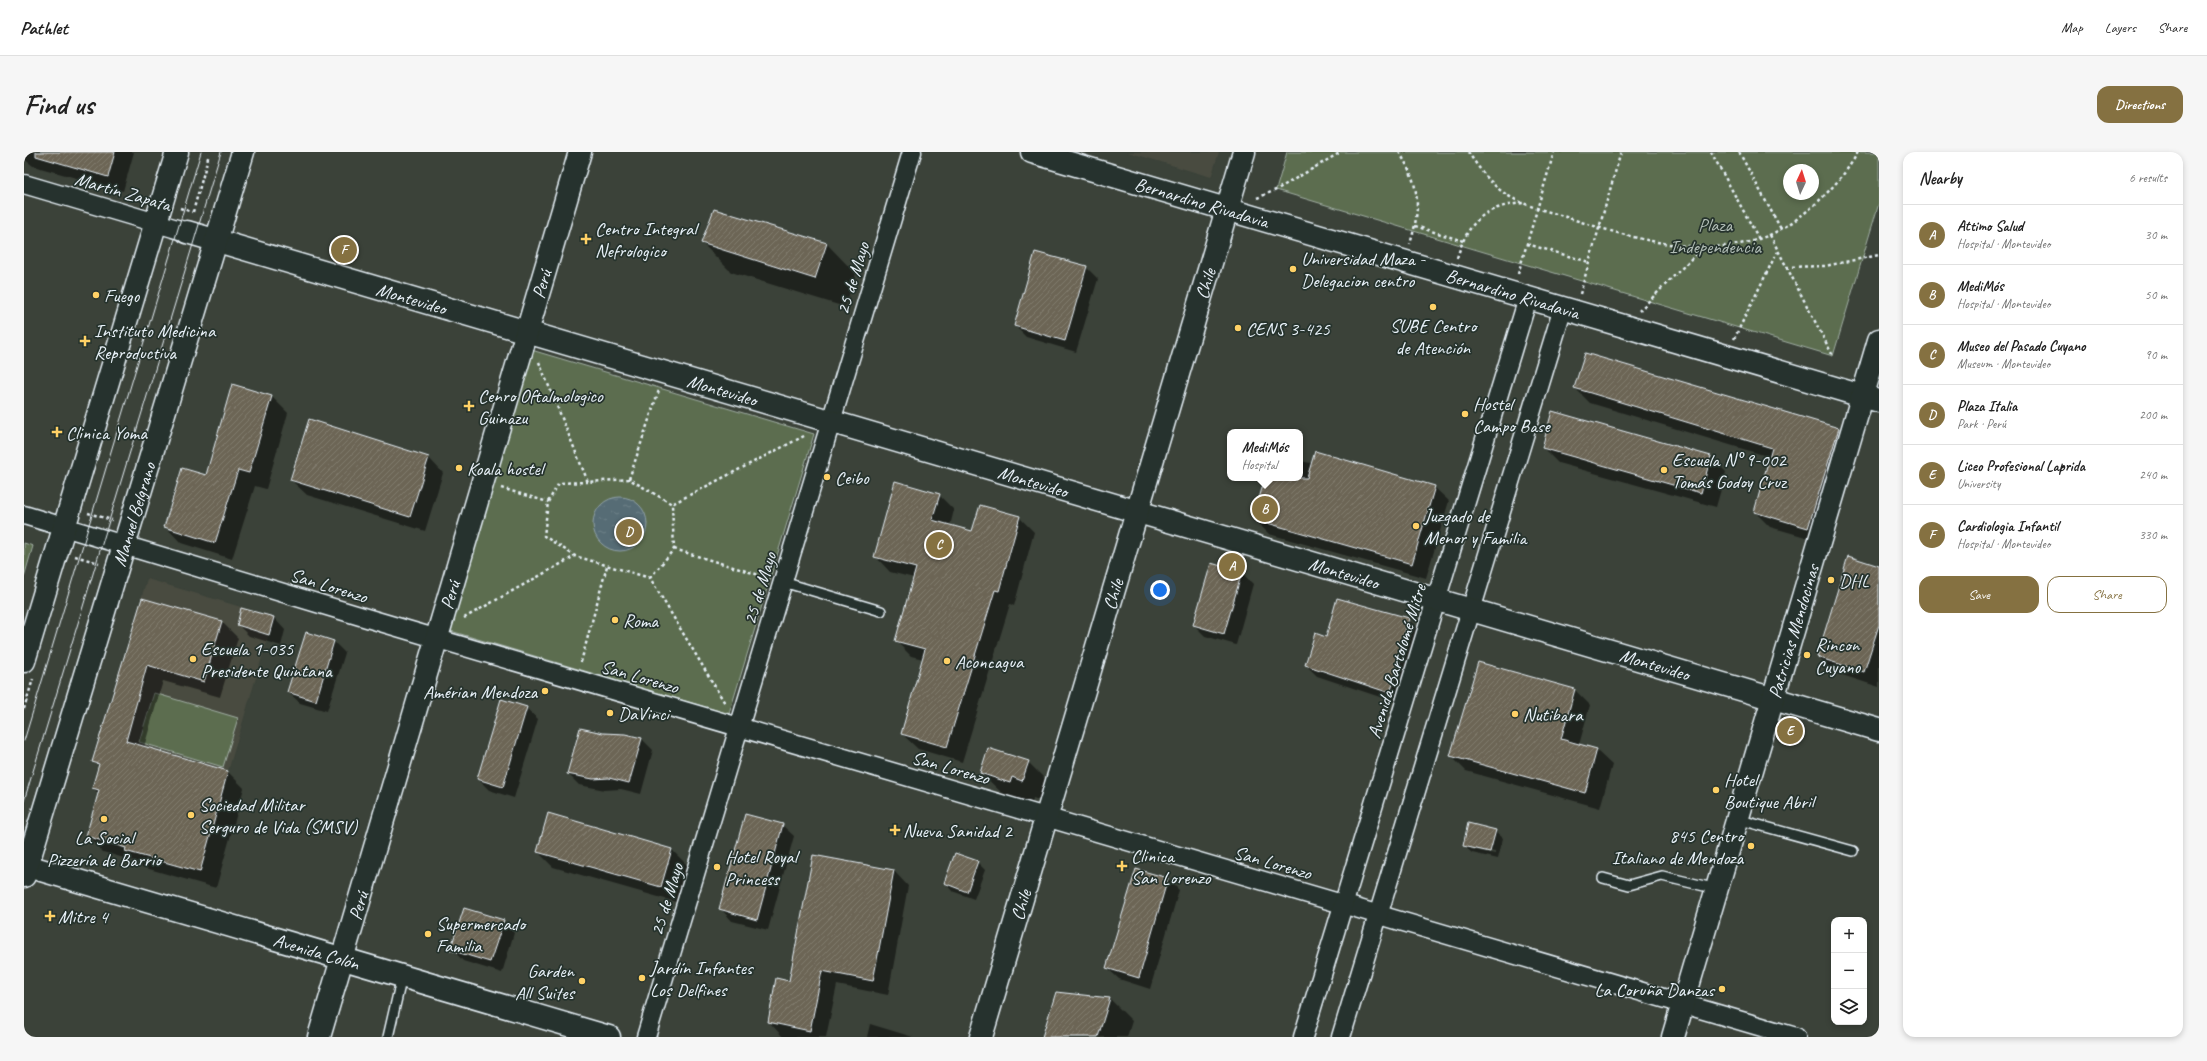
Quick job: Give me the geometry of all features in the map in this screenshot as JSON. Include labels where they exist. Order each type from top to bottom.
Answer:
[{"type":"street","points":[[24,661],[177,152]]},
{"type":"street","name":"Manuel Belgrano","points":[[25,869],[243,152]]},
{"type":"street","name":"Perú","points":[[319,1037],[580,152]]},
{"type":"street","name":"25 de Mayo","points":[[646,1037],[912,152]]},
{"type":"street","name":"Bernardino Rivadavia","points":[[1032,152],[1871,398]]},
{"type":"street","name":"Chile","points":[[982,1037],[1244,152]]},
{"type":"street","name":"Martín Zapata","points":[[24,184],[156,222],[190,222]]},
{"type":"street","name":"Montevideo","points":[[190,222],[217,241],[1879,730]]},
{"type":"street","name":"Avenida Bartolomé Mitre","points":[[1303,1037],[1528,298]]},
{"type":"street","points":[[1341,1037],[1563,308]]},
{"type":"street","name":"Patricias Mendocinas","points":[[1673,1037],[1773,699],[1871,398],[1879,340]]},
{"type":"street","name":"San Lorenzo","points":[[24,515],[67,518],[94,537],[127,536],[436,638],[1796,1037]]},
{"type":"street","name":"Avenida Colón","points":[[25,869],[402,976],[609,1037]]},
{"type":"lane","points":[[783,582],[881,611]]},
{"type":"lane","points":[[1737,819],[1853,851]]},
{"type":"lane","points":[[1602,878],[1629,885],[1662,876],[1717,889]]},
{"type":"lane","points":[[388,1037],[402,976]]},
{"type":"path","points":[[1276,190],[1341,152]]},
{"type":"path","points":[[1399,152],[1415,182],[1417,206],[1414,231]]},
{"type":"path","points":[[1468,152],[1487,177],[1506,195],[1524,203],[1598,228],[1658,241],[1704,247],[1731,246],[1759,239],[1781,229],[1823,197],[1841,176],[1858,152]]},
{"type":"path","points":[[1521,263],[1554,152]]},
{"type":"path","points":[[1583,282],[1621,152]]},
{"type":"path","points":[[1711,152],[1759,239]]},
{"type":"path","points":[[1739,152],[1781,229]]},
{"type":"path","points":[[190,222],[209,154]]},
{"type":"path","points":[[1461,245],[1469,228],[1491,210],[1504,204],[1524,203]]},
{"type":"path","points":[[1415,226],[1463,241]]},
{"type":"path","points":[[1770,235],[1833,356]]},
{"type":"path","points":[[1527,244],[1589,262]]},
{"type":"path","points":[[1649,301],[1704,247]]},
{"type":"path","points":[[1739,328],[1778,251]]},
{"type":"path","points":[[1786,267],[1825,266],[1879,255]]},
{"type":"path","points":[[538,360],[588,482]]},
{"type":"path","points":[[628,479],[665,373]]},
{"type":"path","points":[[672,504],[831,422]]},
{"type":"path","points":[[672,504],[628,479],[559,483],[548,502],[544,536],[574,556],[650,578],[739,727]]},
{"type":"path","points":[[483,482],[548,502]]},
{"type":"path","points":[[650,578],[674,549],[672,504]]},
{"type":"path","points":[[67,518],[127,536]]},
{"type":"path","points":[[674,549],[783,582]]},
{"type":"path","points":[[57,551],[117,569]]},
{"type":"path","points":[[458,622],[574,556]]},
{"type":"path","points":[[576,679],[607,566]]},
{"type":"shaded area","points":[[1128,152],[1219,152],[1211,177]]},
{"type":"shaded area","name":"Escuela 1-035 Presidente Quintana","points":[[147,579],[274,617],[228,771],[101,734]]},
{"type":"green space","name":"Plaza Independencia","points":[[1287,152],[1879,152],[1879,203],[1833,356],[1276,190]]},
{"type":"green space","points":[[528,349],[814,434],[729,714],[444,629]]},
{"type":"green space","points":[[24,543],[33,546],[24,577]]},
{"type":"green space","points":[[154,693],[238,718],[223,767],[139,742]]},
{"type":"water","points":[[615,497],[625,497],[635,501],[643,509],[647,519],[647,529],[643,539],[635,547],[625,551],[615,551],[605,547],[597,539],[593,529],[593,519],[597,509],[605,501]]},
{"type":"building","points":[[36,152],[115,152],[108,177],[36,156]]},
{"type":"building","points":[[714,209],[827,243],[815,279],[701,243]]},
{"type":"building","points":[[1035,252],[1087,266],[1065,341],[1014,326]]},
{"type":"building","points":[[1585,353],[1839,428],[1808,528],[1754,512],[1772,448],[1574,388]]},
{"type":"building","points":[[232,384],[272,396],[249,473],[238,470],[215,543],[164,527],[182,468],[206,475]]},
{"type":"building","name":"Escuela N° 9-002 Tomás Godoy Cruz","points":[[1552,411],[1711,456],[1701,493],[1542,448]]},
{"type":"building","points":[[309,419],[429,457],[410,517],[290,480]]},
{"type":"building","points":[[1315,451],[1435,486],[1412,564],[1253,519],[1264,481],[1303,481],[1303,478],[1307,478]]},
{"type":"building","points":[[895,481],[940,494],[932,520],[972,531],[980,505],[1020,516],[999,591],[995,590],[947,747],[901,734],[925,649],[895,641],[916,568],[874,557]]},
{"type":"building","points":[[1848,556],[1879,566],[1879,625],[1864,672],[1817,657]]},
{"type":"building","points":[[1211,563],[1242,572],[1224,634],[1193,625]]},
{"type":"building","points":[[142,598],[222,621],[204,682],[147,665],[126,741],[228,771],[200,872],[125,851],[126,848],[86,836],[99,790],[92,788],[99,764],[92,762]]},
{"type":"building","points":[[1337,598],[1409,618],[1397,660],[1400,662],[1390,693],[1305,665],[1315,633],[1326,637]]},
{"type":"building","points":[[241,608],[274,617],[269,635],[237,625]]},
{"type":"building","points":[[306,632],[334,641],[316,701],[287,692]]},
{"type":"building","name":"Nutibara","points":[[1478,662],[1575,689],[1561,739],[1597,749],[1585,793],[1450,756]]},
{"type":"building","points":[[501,699],[527,707],[503,787],[477,779]]},
{"type":"building","points":[[580,728],[603,733],[625,734],[642,738],[629,783],[609,778],[593,779],[567,774]]},
{"type":"building","points":[[988,748],[1029,761],[1022,781],[1012,777],[1010,783],[980,773]]},
{"type":"building","points":[[548,813],[672,849],[661,887],[537,852]]},
{"type":"building","points":[[745,814],[783,824],[757,920],[719,909]]},
{"type":"building","points":[[1468,823],[1496,830],[1490,852],[1463,846]]},
{"type":"building","points":[[955,853],[978,861],[967,892],[944,883]]},
{"type":"building","points":[[813,855],[894,870],[873,981],[822,971],[810,1031],[768,1022],[776,978],[789,981]]},
{"type":"building","points":[[1136,869],[1168,878],[1139,978],[1106,968]]},
{"type":"building","points":[[464,908],[504,920],[490,962],[450,950]]},
{"type":"building","points":[[1056,992],[1110,998],[1098,1037],[1042,1037]]},
{"type":"tram line","points":[[24,741],[201,152]]},
{"type":"tram line","points":[[24,801],[221,152]]},
{"type":"place","name":"Centro Integral Nefrologico","points":[[586,239]]},
{"type":"place","name":"Cardiologia Infantil","points":[[344,250]]},
{"type":"place","name":"Universidad Maza - Delegacion centro","points":[[1293,269]]},
{"type":"place","name":"Fuego","points":[[96,295]]},
{"type":"place","name":"SUBE Centro de Atención","points":[[1433,307]]},
{"type":"place","name":"CENS 3-425","points":[[1238,328]]},
{"type":"place","name":"Instituto Medicina Reproductiva","points":[[85,341]]},
{"type":"place","name":"Cenro Oftalmologico Guinazu","points":[[469,406]]},
{"type":"place","name":"Hostel Campo Base","points":[[1465,414]]},
{"type":"place","name":"Clinica Yoma","points":[[57,432]]},
{"type":"place","name":"Koala hostel","points":[[459,468]]},
{"type":"place","name":"Escuela N° 9-002 Tomás Godoy Cruz","points":[[1664,470]]},
{"type":"place","name":"Ceibo","points":[[827,477]]},
{"type":"place","name":"MediMós","points":[[1265,509]]},
{"type":"place","name":"Juzgado de Menor y Familia","points":[[1416,526]]},
{"type":"place","name":"Plaza Italia","points":[[629,532]]},
{"type":"place","name":"Museo del Pasado Cuyano","points":[[939,545]]},
{"type":"place","name":"Attimo Salud","points":[[1232,566]]},
{"type":"place","name":"DHL","points":[[1831,580]]},
{"type":"place","name":"Roma","points":[[615,620]]},
{"type":"place","name":"Rincon Cuyano","points":[[1807,655]]},
{"type":"place","name":"Escuela 1-035 Presidente Quintana","points":[[193,659]]},
{"type":"place","name":"Aconcagua","points":[[947,661]]},
{"type":"place","name":"Amérian Mendoza","points":[[545,691]]},
{"type":"place","name":"DaVinci","points":[[610,713]]},
{"type":"place","name":"Nutibara","points":[[1515,714]]},
{"type":"place","name":"Liceo Profesional Laprida","points":[[1790,731]]},
{"type":"place","name":"Hotel Boutique Abril","points":[[1716,790]]},
{"type":"place","name":"Sociedad Militar Serguro de Vida (SMSV)","points":[[191,815]]},
{"type":"place","name":"La Social Pizzería de Barrio","points":[[104,819]]},
{"type":"place","name":"Nueva Sanidad 2","points":[[895,830]]},
{"type":"place","name":"845 Centro Italiano de Mendoza","points":[[1751,846]]},
{"type":"place","name":"Clinica San Lorenzo","points":[[1122,866]]},
{"type":"place","name":"Hotel Royal Princess","points":[[717,867]]},
{"type":"place","name":"Mitre 4","points":[[50,916]]},
{"type":"place","name":"Supermercado Familia","points":[[428,934]]},
{"type":"place","name":"Jardín Infantes Los Delfines","points":[[642,978]]},
{"type":"place","name":"Garden All Suites","points":[[582,981]]},
{"type":"place","name":"La Coruña Danzas","points":[[1722,989]]}]
